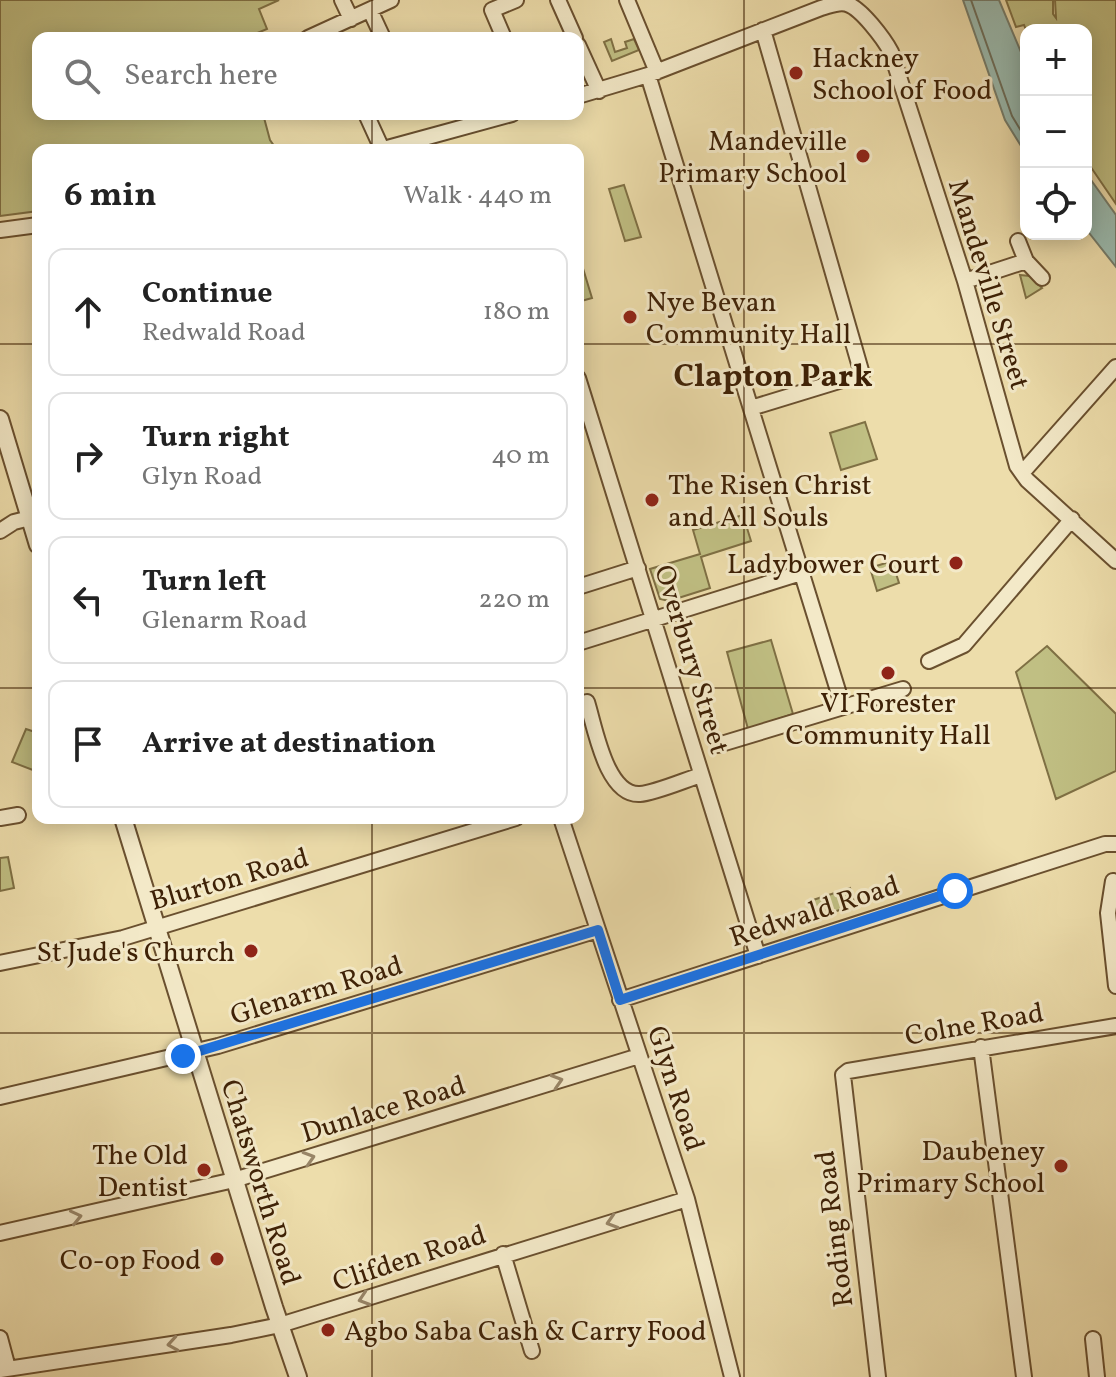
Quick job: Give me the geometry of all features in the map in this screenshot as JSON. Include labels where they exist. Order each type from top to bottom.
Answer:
[{"type":"street","points":[[342,0],[351,19]]},
{"type":"street","points":[[331,32],[391,0]]},
{"type":"street","points":[[501,32],[492,10],[516,0]]},
{"type":"street","points":[[558,0],[572,32]]},
{"type":"street","points":[[627,0],[653,74],[843,707]]},
{"type":"street","name":"Mandeville Street","points":[[763,30],[821,8],[845,3],[872,26],[891,52],[965,281],[1012,453],[1022,473],[1114,556]]},
{"type":"street","points":[[370,10],[380,32]]},
{"type":"street","points":[[584,95],[653,74],[763,30],[862,374],[751,408]]},
{"type":"street","points":[[584,58],[599,91]]},
{"type":"street","points":[[368,120],[378,144]]},
{"type":"street","points":[[403,144],[490,120]]},
{"type":"street","points":[[0,230],[32,226]]},
{"type":"street","points":[[1018,241],[1026,261],[1042,278]]},
{"type":"street","points":[[965,281],[1026,261]]},
{"type":"street","points":[[1022,473],[1116,367]]},
{"type":"street","name":"Overbury Street","points":[[584,397],[758,956]]},
{"type":"street","points":[[0,419],[32,511]]},
{"type":"street","points":[[0,531],[14,522],[32,518]]},
{"type":"street","points":[[929,661],[964,645],[1072,519]]},
{"type":"street","points":[[584,585],[638,568]]},
{"type":"street","points":[[584,641],[804,572]]},
{"type":"street","points":[[718,745],[903,689]]},
{"type":"street","points":[[587,702],[612,777],[622,789],[639,794],[701,775]]},
{"type":"street","points":[[0,816],[18,815]]},
{"type":"street","name":"Chatsworth Road","points":[[125,824],[298,1377]]},
{"type":"street","name":"Blurton Road","points":[[0,963],[123,938],[496,824]]},
{"type":"street","name":"Glyn Road","points":[[563,824],[687,1199],[732,1377]]},
{"type":"street","name":"Redwald Road","points":[[620,1000],[955,891],[1105,844],[1116,844]]},
{"type":"street","points":[[1113,881],[1108,913],[1116,986]]},
{"type":"street","name":"Glenarm Road","points":[[0,1097],[196,1052],[598,930]]},
{"type":"street","name":"Colne Road","points":[[843,1075],[848,1071],[981,1047],[1116,1026]]},
{"type":"street","points":[[981,1047],[1024,1377]]},
{"type":"street","name":"Dunlace Road","points":[[0,1233],[234,1180],[639,1056]]},
{"type":"street","name":"Roding Road","points":[[843,1075],[841,1080],[878,1377]]},
{"type":"street","name":"Clifden Road","points":[[4,1369],[280,1325],[687,1199]]},
{"type":"street","points":[[503,1254],[532,1351]]},
{"type":"street","points":[[0,1338],[4,1369]]},
{"type":"street","points":[[1093,1339],[1097,1377]]},
{"type":"shaded area","points":[[0,0],[279,0],[259,9],[267,29],[260,32],[32,32],[32,120],[265,120],[273,144],[32,144],[32,212],[0,216]]},
{"type":"shaded area","points":[[1006,0],[1053,0],[1056,18],[1055,0],[1116,0],[1116,204],[1092,169],[1092,24],[1020,24],[1016,27]]},
{"type":"shaded area","points":[[611,39],[615,52],[627,48],[625,42],[634,39],[639,50],[612,61],[604,42]]},
{"type":"shaded area","points":[[624,185],[641,237],[625,241],[609,189]]},
{"type":"shaded area","points":[[584,272],[592,298],[584,300]]},
{"type":"shaded area","points":[[1020,275],[1030,276],[1042,288],[1026,298]]},
{"type":"shaded area","points":[[865,422],[877,459],[841,470],[830,433]]},
{"type":"shaded area","points":[[743,515],[751,541],[701,557],[710,588],[669,601],[660,599],[650,569],[700,554],[693,530]]},
{"type":"shaded area","points":[[892,561],[899,583],[877,591],[870,568]]},
{"type":"shaded area","points":[[771,640],[793,714],[748,729],[727,652]]},
{"type":"shaded area","points":[[1047,646],[1116,714],[1116,771],[1056,799],[1016,672]]},
{"type":"shaded area","points":[[26,729],[32,731],[32,770],[12,762]]},
{"type":"shaded area","points":[[8,857],[14,888],[0,891],[0,858]]},
{"type":"shaded area","points":[[850,888],[855,905],[815,918],[810,901]]},
{"type":"water","points":[[963,0],[999,0],[1020,50],[1020,144],[1005,120]]},
{"type":"water","points":[[1092,181],[1116,215],[1116,267],[1092,237]]},
{"type":"place","name":"Hackney School of Food","points":[[796,73]]},
{"type":"place","name":"Mandeville Primary School","points":[[863,156]]},
{"type":"place","name":"Nye Bevan Community Hall","points":[[630,317]]},
{"type":"place","name":"The Risen Christ and All Souls","points":[[652,500]]},
{"type":"place","name":"Ladybower Court","points":[[956,563]]},
{"type":"place","name":"VI Forester Community Hall","points":[[888,673]]},
{"type":"place","name":"St Jude's Church","points":[[251,951]]},
{"type":"place","name":"Daubeney Primary School","points":[[1061,1166]]},
{"type":"place","name":"The Old Dentist","points":[[204,1170]]},
{"type":"place","name":"Co-op Food","points":[[217,1259]]},
{"type":"place","name":"Agbo Saba Cash & Carry Food","points":[[328,1330]]},
{"type":"district","name":"Clapton Park","points":[[773,375]]},
{"type":"route","points":[[183,1056],[598,930],[620,1000],[955,891]]}]
